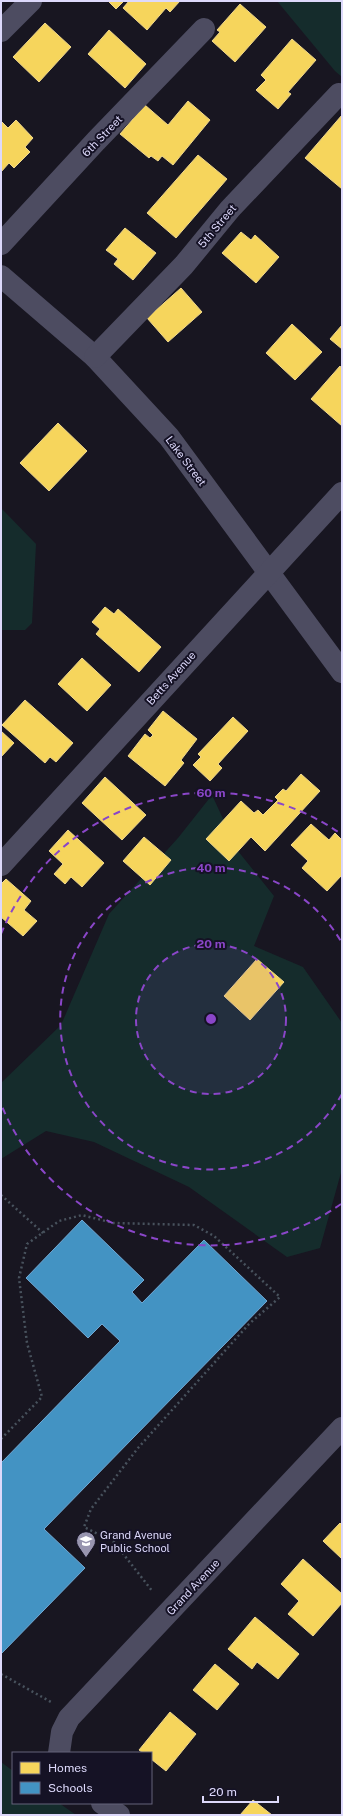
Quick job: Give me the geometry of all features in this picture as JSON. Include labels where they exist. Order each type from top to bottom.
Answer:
[{"type":"street","points":[[1,31],[31,1]]},
{"type":"street","name":"6th Street","points":[[1,244],[96,141],[204,29]]},
{"type":"street","name":"5th Street","points":[[95,357],[184,265],[230,209],[339,94]]},
{"type":"street","name":"Lake Street","points":[[1,276],[95,357],[169,437],[342,672]]},
{"type":"street","name":"Betts Avenue","points":[[1,865],[268,573],[338,506]]},
{"type":"street","name":"Grand Avenue","points":[[59,1752],[62,1732],[69,1718],[342,1428]]},
{"type":"street","points":[[103,1804],[119,1815]]},
{"type":"path","points":[[1,1195],[43,1233]]},
{"type":"path","points":[[1,1439],[42,1397],[26,1343],[18,1278],[27,1244],[59,1221],[82,1215],[113,1223],[194,1225],[214,1236],[280,1297],[249,1324],[138,1448],[91,1509],[84,1526],[114,1542],[153,1592]]},
{"type":"path","points":[[1,1674],[51,1702]]},
{"type":"green space","points":[[277,1],[342,1],[342,77],[335,71]]},
{"type":"green space","points":[[1,508],[36,544],[32,623],[25,630],[1,630]]},
{"type":"green space","points":[[212,795],[238,851],[274,896],[254,946],[303,967],[342,1023],[342,1169],[320,1248],[287,1257],[189,1187],[94,1142],[46,1131],[1,1159],[1,1083],[61,1025],[109,914],[178,838]]},
{"type":"green space","points":[[1,1762],[12,1770],[12,1804],[60,1804],[76,1815],[1,1815]]},
{"type":"building: Homes","points":[[108,1],[124,1],[116,9]]},
{"type":"building: Homes","points":[[129,1],[180,1],[170,12],[166,8],[147,30],[123,8]]},
{"type":"building: Homes","points":[[240,4],[266,27],[235,62],[212,41],[220,32],[217,30]]},
{"type":"building: Homes","points":[[45,23],[71,47],[39,82],[13,57]]},
{"type":"building: Homes","points":[[109,30],[146,64],[125,88],[88,54]]},
{"type":"building: Homes","points":[[292,39],[316,60],[288,92],[291,94],[278,109],[256,90],[266,80],[261,75]]},
{"type":"building: Homes","points":[[188,101],[210,120],[173,165],[162,156],[158,161],[151,156],[149,158],[120,134],[145,105],[168,125]]},
{"type":"building: Homes","points":[[342,115],[342,189],[305,158]]},
{"type":"building: Homes","points":[[16,120],[33,138],[25,147],[30,152],[14,168],[9,163],[1,172],[1,121],[8,128]]},
{"type":"building: Homes","points":[[198,155],[227,179],[176,238],[147,213]]},
{"type":"building: Homes","points":[[125,228],[156,253],[133,280],[114,264],[118,259],[106,250]]},
{"type":"building: Homes","points":[[241,232],[251,240],[255,235],[279,257],[256,283],[222,253]]},
{"type":"building: Homes","points":[[181,288],[202,312],[168,342],[147,318]]},
{"type":"building: Homes","points":[[292,324],[322,352],[295,380],[266,353]]},
{"type":"building: Homes","points":[[342,325],[342,349],[330,339]]},
{"type":"building: Homes","points":[[340,366],[342,369],[342,426],[311,399]]},
{"type":"building: Homes","points":[[58,423],[87,451],[49,491],[20,463]]},
{"type":"building: Homes","points":[[105,607],[114,614],[118,609],[161,647],[139,672],[96,634],[100,629],[92,622]]},
{"type":"building: Homes","points":[[82,658],[111,685],[87,711],[58,684]]},
{"type":"building: Homes","points":[[25,700],[73,743],[56,762],[50,757],[45,763],[2,725]]},
{"type":"building: Homes","points":[[163,711],[197,739],[181,760],[184,763],[165,786],[128,756],[145,734],[150,738],[153,735],[148,730]]},
{"type":"building: Homes","points":[[233,717],[248,731],[218,764],[222,768],[210,781],[193,765],[201,757],[198,754]]},
{"type":"building: Homes","points":[[1,731],[14,743],[1,757]]},
{"type":"building: Homes","points":[[301,774],[320,791],[265,851],[251,837],[229,861],[206,839],[241,801],[254,813],[258,810],[263,815],[278,800],[275,797],[283,789],[286,791]]},
{"type":"building: Homes","points":[[105,777],[146,815],[122,840],[82,803]]},
{"type":"building: Homes","points":[[311,824],[329,840],[335,833],[342,840],[342,875],[327,891],[302,868],[308,861],[291,845]]},
{"type":"building: Homes","points":[[68,830],[104,863],[82,887],[71,877],[65,884],[54,874],[63,864],[49,851]]},
{"type":"building: Homes","points":[[144,837],[171,860],[150,885],[123,861]]},
{"type":"building: Homes","points":[[6,879],[31,901],[24,910],[37,921],[23,936],[1,917],[1,884]]},
{"type":"building: Homes","points":[[257,959],[284,982],[250,1020],[224,996]]},
{"type":"building: Homes","points":[[340,1523],[342,1525],[342,1559],[323,1541]]},
{"type":"building: Homes","points":[[303,1559],[342,1594],[342,1603],[313,1636],[288,1614],[299,1601],[281,1584]]},
{"type":"building: Homes","points":[[255,1617],[299,1654],[278,1679],[257,1662],[252,1669],[228,1649]]},
{"type":"building: Homes","points":[[215,1664],[239,1684],[217,1710],[193,1690]]},
{"type":"building: Homes","points":[[170,1712],[196,1734],[166,1771],[152,1760],[152,1752],[142,1752],[139,1750]]},
{"type":"building: Homes","points":[[253,1800],[272,1815],[240,1815]]},
{"type":"building: Schools","points":[[82,1220],[144,1280],[132,1292],[142,1303],[204,1240],[267,1301],[44,1529],[85,1568],[1,1654],[1,1463],[120,1341],[102,1324],[88,1338],[26,1278]]},
{"type":"place","name":"Grand Avenue Public School","points":[[86,1558]]}]
